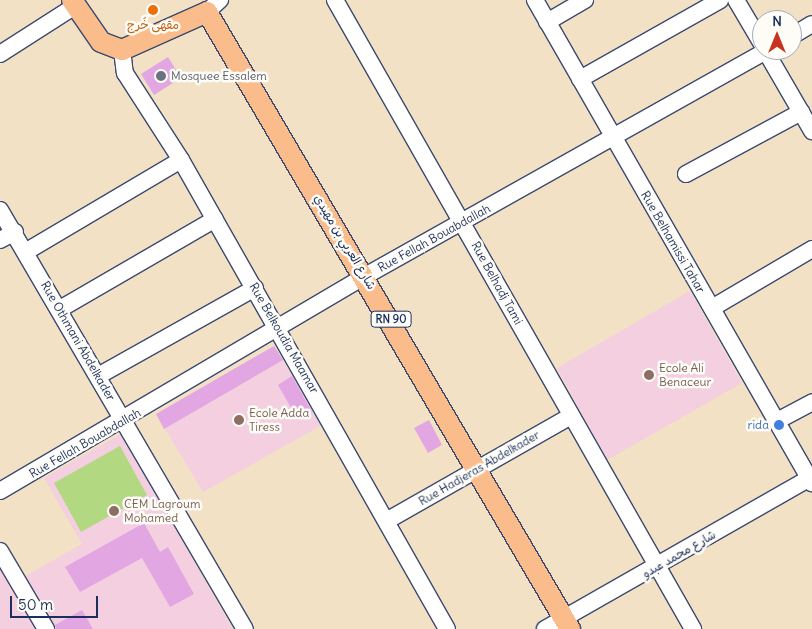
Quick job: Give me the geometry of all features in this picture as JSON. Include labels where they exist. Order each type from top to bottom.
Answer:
[{"type":"main road","points":[[74,3],[94,29],[101,42],[122,50],[214,6]]},
{"type":"main road","points":[[94,29],[122,38],[192,7],[214,6]]},
{"type":"main road","name":"شارع العربي بن مهيدي","points":[[214,6],[365,276],[479,468],[567,623]]},
{"type":"street","name":"Rue Belhadj Tami","points":[[335,0],[693,629]]},
{"type":"street","name":"Rue Belhamissi Tahar","points":[[535,0],[611,135],[811,479]]},
{"type":"street","points":[[548,22],[585,0]]},
{"type":"street","points":[[580,79],[720,0]]},
{"type":"street","points":[[736,0],[752,27]]},
{"type":"street","points":[[0,54],[74,3]]},
{"type":"street","name":"Rue Belkoudia Maamar","points":[[122,50],[124,73],[181,160],[388,520],[447,629]]},
{"type":"street","name":"Rue Fellah Bouabdallah","points":[[0,491],[279,331],[365,276],[464,224],[611,135],[752,56]]},
{"type":"street","points":[[771,60],[812,131]]},
{"type":"street","points":[[686,174],[801,112]]},
{"type":"street","points":[[27,251],[181,160]]},
{"type":"street","name":"Rue Othmani Abdelkader","points":[[0,210],[27,251],[245,629]]},
{"type":"street","points":[[60,309],[215,219]]},
{"type":"street","points":[[0,240],[15,232]]},
{"type":"street","points":[[712,308],[812,249]]},
{"type":"street","points":[[98,376],[255,288]]},
{"type":"street","points":[[777,422],[812,402]]},
{"type":"street","name":"Rue Hadjeras Abdelkader","points":[[388,520],[571,416]]},
{"type":"street","name":"شارع محمد عبدو","points":[[545,629],[567,623],[657,567],[811,479]]},
{"type":"street","points":[[0,551],[46,629]]},
{"type":"shaded area","name":"Ecole Ali Benaceur","points":[[690,291],[742,383],[607,460],[557,368]]},
{"type":"shaded area","name":"Ecole Adda Tiress","points":[[274,346],[322,425],[203,492],[156,414]]},
{"type":"shaded area","name":"CEM Lagroum Mohamed","points":[[121,434],[233,629],[54,629],[24,577],[82,544],[44,478]]},
{"type":"shaded area","points":[[0,565],[37,629],[0,629]]},
{"type":"green space","points":[[120,446],[147,495],[81,532],[54,483]]},
{"type":"building","name":"Mosquee Essalem","points":[[168,57],[181,78],[154,95],[141,74]]},
{"type":"building","points":[[274,346],[283,360],[164,429],[156,414]]},
{"type":"building","points":[[292,376],[312,412],[298,420],[278,385]]},
{"type":"building","points":[[429,420],[442,445],[428,453],[414,428]]},
{"type":"building","points":[[144,523],[160,552],[168,547],[194,594],[170,607],[142,558],[80,592],[65,567]]},
{"type":"building","points":[[82,610],[93,629],[56,629],[55,625]]},
{"type":"place","name":"مقهى خُرج","points":[[153,10]]},
{"type":"place","name":"Mosquee Essalem","points":[[161,76]]},
{"type":"place","name":"Ecole Ali Benaceur","points":[[649,375]]},
{"type":"place","name":"Ecole Adda Tiress","points":[[239,420]]},
{"type":"place","name":"rida","points":[[779,425]]},
{"type":"place","name":"CEM Lagroum Mohamed","points":[[114,511]]}]
